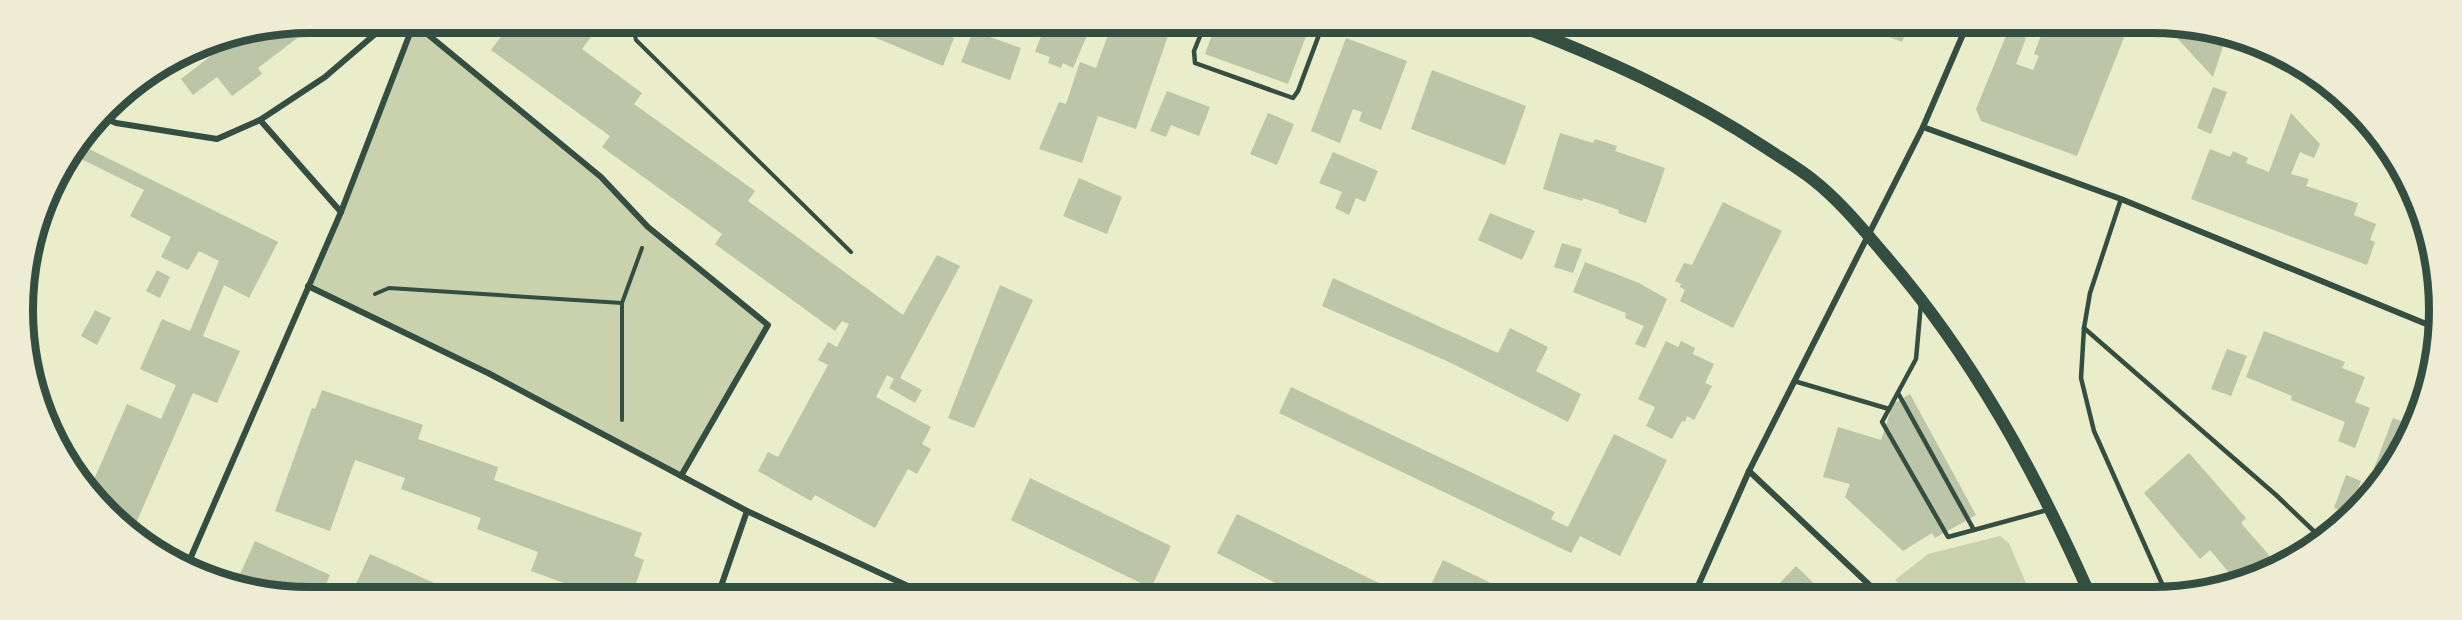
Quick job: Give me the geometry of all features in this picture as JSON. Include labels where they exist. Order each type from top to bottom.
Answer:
[{"type":"main road","points":[[1538,33],[1603,58],[1678,94],[1724,120],[1813,180],[1868,235],[1922,297],[1959,349],[2050,510],[2086,587]]},
{"type":"street","points":[[109,120],[116,123],[216,139],[260,120],[326,77],[377,33]]},
{"type":"street","points":[[190,559],[341,212],[410,33]]},
{"type":"street","points":[[426,33],[601,177],[648,227],[768,325],[681,476]]},
{"type":"street","points":[[1698,587],[1749,471],[1923,127],[1964,33]]},
{"type":"street","points":[[260,120],[341,212]]},
{"type":"street","points":[[1923,127],[2121,199],[2428,325]]},
{"type":"street","points":[[308,286],[488,373],[747,510],[910,587]]},
{"type":"street","points":[[1749,471],[1872,587]]},
{"type":"street","points":[[720,587],[747,510]]},
{"type":"lane","points":[[1201,33],[1194,51],[1195,63],[1293,98],[1298,91],[1320,33]]},
{"type":"lane","points":[[2121,199],[2090,293],[2084,328],[2081,378],[2094,431],[2163,586]]},
{"type":"lane","points":[[1922,297],[1916,360],[1882,422],[1948,537],[2050,510]]},
{"type":"lane","points":[[2084,328],[2276,495],[2316,534]]},
{"type":"lane","points":[[1794,381],[1889,409]]},
{"type":"lane","points":[[1898,393],[1974,530]]},
{"type":"path","points":[[634,33],[636,40],[851,252]]},
{"type":"path","points":[[623,445],[620,367],[622,303],[648,227]]},
{"type":"path","points":[[346,304],[389,288],[622,303]]},
{"type":"green space","points":[[410,33],[426,33],[601,177],[648,227],[768,325],[681,476],[488,373],[308,286]]},
{"type":"green space","points":[[2000,536],[2009,543],[2028,587],[1902,587],[1895,580],[1928,554]]},
{"type":"building","points":[[303,33],[258,68],[262,74],[232,96],[217,77],[193,95],[181,79],[221,48],[256,38]]},
{"type":"building","points":[[504,33],[594,33],[582,49],[642,93],[634,104],[755,191],[748,201],[903,315],[937,255],[960,266],[900,378],[922,390],[915,403],[889,388],[894,379],[887,375],[876,397],[931,427],[922,444],[931,449],[917,474],[908,469],[875,528],[815,495],[811,501],[758,471],[768,452],[778,457],[828,365],[818,360],[828,342],[837,347],[849,324],[842,321],[835,331],[715,244],[722,234],[602,147],[610,136],[491,50]]},
{"type":"building","points":[[864,33],[943,33],[954,38],[943,66]]},
{"type":"building","points":[[972,33],[979,33],[1021,48],[1010,80],[961,62]]},
{"type":"building","points":[[1042,33],[1088,33],[1073,68],[1063,63],[1061,68],[1048,63],[1050,57],[1035,52]]},
{"type":"building","points":[[1109,33],[1169,33],[1136,129],[1098,116],[1082,163],[1039,149],[1059,102],[1066,104],[1080,62],[1096,68]]},
{"type":"building","points":[[1213,33],[1307,33],[1288,84],[1205,54]]},
{"type":"building","points":[[1880,33],[1906,33],[1902,42]]},
{"type":"building","points":[[2007,33],[2026,38],[2016,64],[2033,70],[2039,56],[2034,54],[2042,33],[2126,33],[2077,156],[1981,121],[1976,109]]},
{"type":"building","points":[[2173,34],[2223,42],[2213,77]]},
{"type":"building","points":[[1346,38],[1407,61],[1381,130],[1359,121],[1362,112],[1353,109],[1340,143],[1311,131]]},
{"type":"building","points":[[1432,70],[1526,106],[1505,165],[1411,129]]},
{"type":"building","points":[[2213,87],[2227,92],[2211,134],[2197,128]]},
{"type":"building","points":[[1167,91],[1210,107],[1199,136],[1171,125],[1166,137],[1150,131]]},
{"type":"building","points":[[1268,113],[1294,124],[1277,165],[1250,154]]},
{"type":"building","points":[[2291,113],[2320,144],[2314,158],[2300,152],[2291,174],[2309,179],[2306,186],[2358,203],[2354,215],[2376,224],[2370,240],[2375,242],[2367,265],[2191,199],[2210,149],[2230,157],[2233,151],[2248,158],[2246,163],[2269,172]]},
{"type":"building","points":[[1560,133],[1593,143],[1595,139],[1617,146],[1615,151],[1665,168],[1646,223],[1618,213],[1619,210],[1583,198],[1582,201],[1543,189]]},
{"type":"building","points":[[86,147],[278,242],[249,298],[224,285],[203,336],[240,351],[217,403],[193,393],[135,525],[93,482],[127,404],[161,419],[176,385],[140,369],[162,319],[190,331],[219,261],[199,251],[188,270],[161,257],[171,237],[130,216],[144,190],[79,158]]},
{"type":"building","points":[[1333,152],[1378,171],[1365,202],[1356,198],[1349,215],[1335,208],[1342,192],[1319,183]]},
{"type":"building","points":[[1079,178],[1122,197],[1107,234],[1063,216]]},
{"type":"building","points":[[1723,202],[1782,231],[1733,328],[1680,301],[1685,290],[1675,281],[1684,263],[1692,265]]},
{"type":"building","points":[[1490,213],[1535,231],[1522,260],[1478,240]]},
{"type":"building","points":[[1562,243],[1582,249],[1573,273],[1554,267]]},
{"type":"building","points":[[1585,262],[1639,283],[1667,299],[1645,348],[1635,344],[1644,326],[1625,318],[1626,313],[1573,292]]},
{"type":"building","points":[[157,270],[170,277],[160,298],[146,291]]},
{"type":"building","points":[[1333,278],[1498,353],[1510,328],[1548,347],[1536,371],[1581,394],[1568,422],[1449,362],[1322,306]]},
{"type":"building","points":[[1000,285],[1033,300],[974,428],[948,418]]},
{"type":"building","points":[[95,310],[111,318],[97,345],[81,336]]},
{"type":"building","points":[[2264,331],[2345,362],[2342,368],[2365,377],[2355,402],[2370,408],[2355,448],[2338,441],[2345,422],[2291,400],[2292,396],[2246,377]]},
{"type":"building","points":[[1666,341],[1678,347],[1681,341],[1695,348],[1693,354],[1714,364],[1705,383],[1712,386],[1694,420],[1687,416],[1672,439],[1646,426],[1655,407],[1638,399]]},
{"type":"building","points":[[2227,349],[2247,356],[2231,396],[2211,389]]},
{"type":"building","points":[[1291,387],[1555,512],[1551,519],[1568,527],[1614,434],[1667,460],[1620,556],[1580,536],[1571,553],[1279,413]]},
{"type":"building","points":[[322,390],[423,425],[418,439],[498,467],[494,480],[642,533],[634,556],[644,560],[635,587],[575,587],[531,571],[538,552],[477,529],[481,518],[401,489],[405,478],[355,460],[330,531],[275,511],[312,408],[315,409]]},
{"type":"building","points":[[1910,394],[1976,515],[1935,538],[1932,533],[1903,551],[1845,497],[1850,484],[1823,477],[1838,427],[1881,440],[1893,404]]},
{"type":"building","points":[[2393,418],[2405,422],[2378,470],[2374,468]]},
{"type":"building","points":[[2189,453],[2246,518],[2241,523],[2273,559],[2231,575],[2210,550],[2200,559],[2144,493]]},
{"type":"building","points":[[2346,475],[2361,481],[2353,500],[2348,506],[2343,511],[2334,508]]},
{"type":"building","points":[[1030,478],[1171,546],[1151,587],[1149,587],[1011,520]]},
{"type":"building","points":[[1237,514],[1379,583],[1377,587],[1283,587],[1217,553]]},
{"type":"building","points":[[255,541],[330,575],[325,587],[304,587],[294,583],[293,586],[274,585],[238,578]]},
{"type":"building","points":[[370,554],[443,587],[363,587],[356,584]]},
{"type":"building","points":[[1443,560],[1499,587],[1430,587]]},
{"type":"building","points":[[1796,566],[1818,587],[1776,587]]}]
